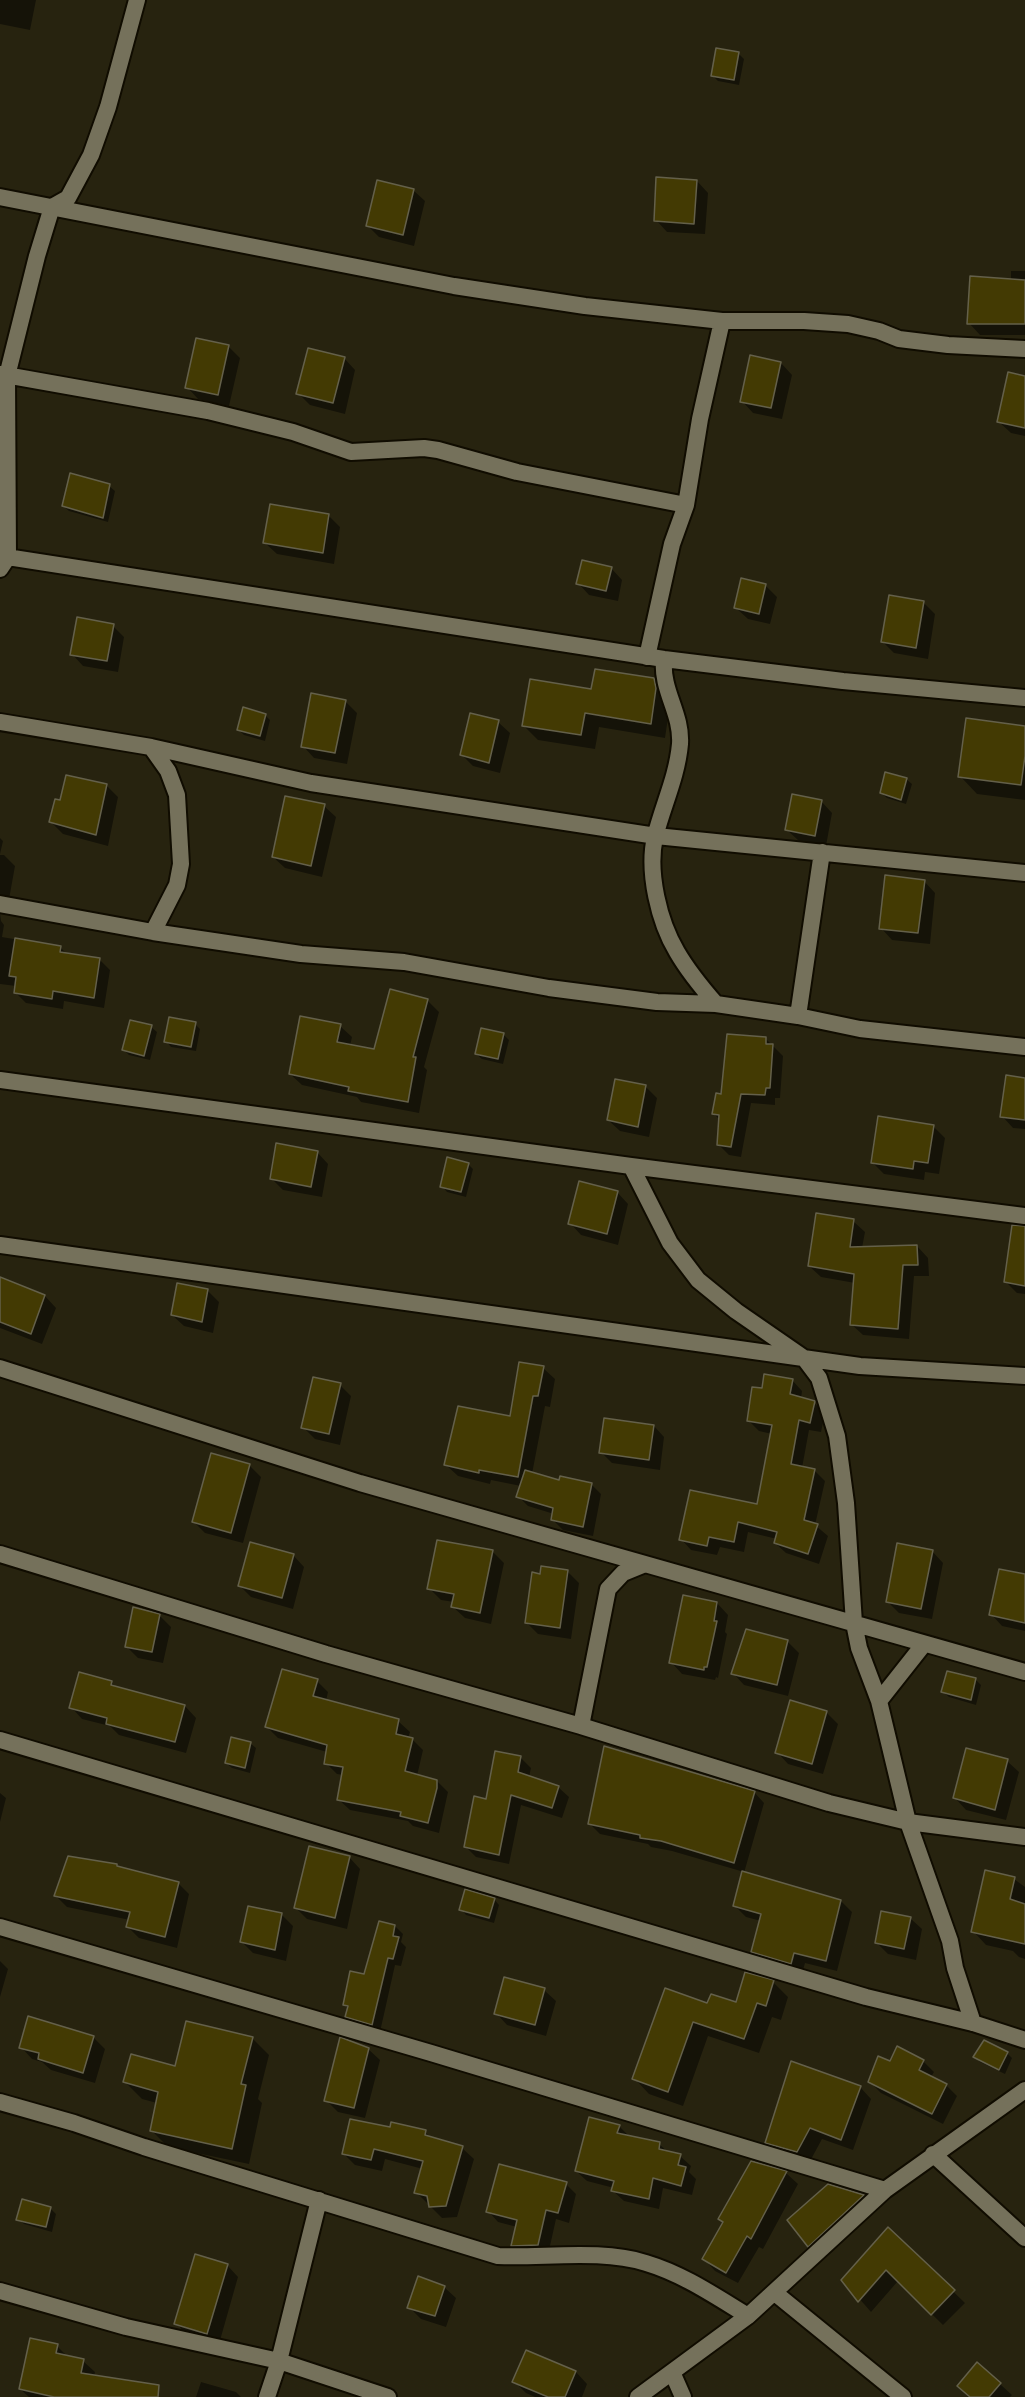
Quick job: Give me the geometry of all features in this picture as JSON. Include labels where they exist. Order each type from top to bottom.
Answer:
[{"type":"street","points":[[137,0],[108,106],[91,155],[68,198],[52,207],[4,375],[3,561],[655,658],[843,681],[1025,698]]},
{"type":"street","points":[[0,197],[454,286],[585,306],[723,321],[804,321],[848,324],[879,331],[899,339],[948,345],[1025,349]]},
{"type":"street","points":[[716,1004],[700,986],[677,951],[665,923],[652,854],[676,773],[680,741],[678,722],[655,658],[669,555],[686,505],[700,419],[723,321]]},
{"type":"street","points":[[4,375],[208,411],[293,432],[351,452],[424,448],[438,450],[517,472],[686,505]]},
{"type":"street","points":[[0,722],[151,747],[311,783],[656,836],[1025,873]]},
{"type":"street","points":[[151,747],[168,771],[177,795],[180,864],[177,885],[153,932]]},
{"type":"street","points":[[798,1016],[822,852]]},
{"type":"street","points":[[0,904],[153,932],[301,954],[404,962],[549,988],[657,1002],[716,1004],[798,1016],[860,1029],[1025,1047]]},
{"type":"street","points":[[0,1080],[632,1166],[1025,1216]]},
{"type":"street","points":[[632,1166],[669,1243],[698,1280],[736,1311],[804,1358],[819,1378],[837,1436],[846,1503],[854,1623],[859,1648],[879,1701],[908,1822],[950,1941],[955,1968],[973,2023]]},
{"type":"street","points":[[0,1245],[860,1366],[1025,1376]]},
{"type":"street","points":[[0,1368],[360,1483],[1025,1671]]},
{"type":"street","points":[[0,1554],[326,1654],[581,1726],[829,1803],[908,1822],[1025,1837]]},
{"type":"street","points":[[581,1726],[603,1602],[608,1589],[623,1573],[645,1564]]},
{"type":"street","points":[[879,1701],[924,1644]]},
{"type":"street","points":[[0,1740],[866,1998],[973,2023],[1025,2040]]},
{"type":"street","points":[[0,1927],[431,2053],[885,2190]]},
{"type":"street","points":[[638,2397],[748,2316],[885,2190],[1025,2090]]},
{"type":"street","points":[[0,2102],[498,2256],[526,2258],[559,2255],[605,2257],[643,2262],[692,2282],[748,2316]]},
{"type":"street","points":[[933,2154],[1025,2238]]},
{"type":"street","points":[[267,2397],[279,2361],[319,2200]]},
{"type":"street","points":[[0,2291],[126,2327],[279,2361],[388,2397]]},
{"type":"street","points":[[775,2293],[903,2397]]},
{"type":"street","points":[[672,2372],[683,2397]]},
{"type":"building","points":[[716,48],[739,52],[734,80],[711,76]]},
{"type":"building","points":[[656,177],[697,180],[694,224],[654,221]]},
{"type":"building","points":[[377,180],[414,189],[403,235],[366,226]]},
{"type":"building","points":[[970,276],[1025,280],[1025,324],[967,324]]},
{"type":"building","points":[[196,338],[229,345],[218,395],[185,388]]},
{"type":"building","points":[[308,348],[345,357],[333,403],[296,394]]},
{"type":"building","points":[[750,355],[781,362],[771,408],[740,402]]},
{"type":"building","points":[[1008,372],[1025,376],[1025,428],[997,422]]},
{"type":"building","points":[[70,473],[110,484],[103,518],[62,506]]},
{"type":"building","points":[[270,504],[329,514],[323,553],[263,543]]},
{"type":"building","points":[[582,560],[612,567],[606,591],[576,584]]},
{"type":"building","points":[[741,578],[766,584],[759,614],[734,608]]},
{"type":"building","points":[[889,595],[924,601],[916,648],[881,642]]},
{"type":"building","points":[[77,617],[114,624],[107,661],[70,655]]},
{"type":"building","points":[[595,669],[654,678],[656,688],[651,724],[585,713],[581,735],[522,726],[530,679],[591,689]]},
{"type":"building","points":[[311,693],[346,700],[335,753],[301,747]]},
{"type":"building","points":[[243,707],[266,714],[260,736],[237,730]]},
{"type":"building","points":[[470,713],[499,720],[489,763],[460,755]]},
{"type":"building","points":[[966,718],[1025,726],[1025,756],[1021,785],[958,777]]},
{"type":"building","points":[[885,772],[907,778],[901,800],[880,793]]},
{"type":"building","points":[[66,775],[107,784],[96,835],[49,822],[55,799],[60,800]]},
{"type":"building","points":[[792,794],[822,800],[815,836],[785,830]]},
{"type":"building","points":[[285,796],[325,804],[311,866],[272,857]]},
{"type":"building","points":[[885,875],[925,880],[918,933],[879,929]]},
{"type":"building","points":[[15,938],[61,946],[60,952],[100,958],[94,998],[53,991],[52,999],[14,993],[16,977],[9,976]]},
{"type":"building","points":[[390,989],[428,999],[413,1057],[416,1057],[408,1102],[348,1091],[349,1087],[289,1074],[300,1016],[341,1024],[337,1042],[374,1049]]},
{"type":"building","points":[[169,1017],[196,1022],[191,1047],[164,1042]]},
{"type":"building","points":[[130,1020],[152,1025],[144,1056],[122,1050]]},
{"type":"building","points":[[481,1028],[504,1033],[498,1059],[475,1054]]},
{"type":"building","points":[[727,1034],[766,1037],[766,1044],[773,1044],[770,1088],[766,1088],[765,1095],[741,1094],[731,1147],[717,1145],[719,1115],[712,1114],[716,1093],[721,1094]]},
{"type":"building","points":[[1006,1075],[1025,1078],[1025,1120],[1000,1117]]},
{"type":"building","points":[[615,1079],[646,1085],[638,1127],[607,1120]]},
{"type":"building","points":[[878,1116],[934,1125],[928,1163],[914,1161],[913,1169],[871,1163]]},
{"type":"building","points":[[276,1143],[318,1151],[311,1187],[270,1179]]},
{"type":"building","points":[[447,1157],[469,1163],[461,1192],[440,1187]]},
{"type":"building","points":[[579,1181],[618,1191],[607,1234],[568,1224]]},
{"type":"building","points":[[816,1213],[854,1219],[850,1247],[917,1245],[918,1265],[903,1265],[898,1329],[850,1325],[854,1274],[808,1266]]},
{"type":"building","points":[[1012,1225],[1025,1226],[1025,1286],[1004,1282]]},
{"type":"building","points":[[0,1277],[45,1295],[31,1334],[0,1322]]},
{"type":"building","points":[[177,1283],[208,1289],[202,1322],[171,1315]]},
{"type":"building","points":[[519,1362],[544,1366],[538,1396],[533,1396],[518,1477],[479,1470],[479,1473],[444,1465],[458,1406],[510,1416]]},
{"type":"building","points":[[764,1374],[793,1379],[790,1394],[815,1401],[810,1423],[799,1420],[791,1464],[815,1469],[804,1520],[818,1524],[808,1554],[774,1543],[777,1532],[738,1522],[734,1542],[709,1537],[707,1546],[679,1540],[690,1490],[757,1504],[772,1425],[747,1421],[752,1387],[762,1388]]},
{"type":"building","points":[[313,1377],[341,1383],[329,1434],[301,1428]]},
{"type":"building","points":[[604,1418],[654,1425],[649,1460],[599,1453]]},
{"type":"building","points":[[211,1453],[250,1464],[231,1533],[192,1522]]},
{"type":"building","points":[[525,1470],[559,1480],[560,1476],[592,1483],[583,1527],[551,1520],[553,1508],[516,1497]]},
{"type":"building","points":[[437,1540],[493,1550],[480,1613],[451,1607],[454,1594],[427,1589]]},
{"type":"building","points":[[250,1542],[294,1554],[282,1598],[238,1586]]},
{"type":"building","points":[[897,1543],[933,1550],[921,1609],[886,1602]]},
{"type":"building","points":[[541,1566],[568,1570],[560,1628],[525,1623],[532,1572],[540,1574]]},
{"type":"building","points":[[999,1569],[1025,1574],[1025,1623],[989,1615]]},
{"type":"building","points":[[683,1595],[717,1602],[714,1621],[717,1621],[707,1667],[704,1667],[704,1670],[669,1663]]},
{"type":"building","points":[[133,1607],[160,1614],[152,1652],[125,1647]]},
{"type":"building","points":[[746,1629],[788,1640],[777,1685],[731,1674]]},
{"type":"building","points":[[282,1669],[318,1679],[313,1696],[399,1719],[396,1734],[413,1738],[405,1771],[437,1780],[428,1823],[400,1816],[401,1812],[337,1800],[343,1767],[324,1764],[327,1745],[265,1727]]},
{"type":"building","points":[[947,1671],[976,1678],[971,1700],[941,1692]]},
{"type":"building","points":[[79,1672],[112,1681],[111,1685],[185,1705],[175,1742],[106,1724],[107,1718],[69,1708]]},
{"type":"building","points":[[790,1700],[827,1711],[812,1764],[775,1753]]},
{"type":"building","points":[[231,1737],[251,1742],[245,1768],[225,1763]]},
{"type":"building","points":[[604,1746],[755,1791],[734,1863],[661,1841],[640,1838],[640,1835],[588,1824]]},
{"type":"building","points":[[966,1748],[1008,1759],[995,1810],[953,1798]]},
{"type":"building","points":[[495,1751],[521,1756],[518,1772],[559,1786],[552,1808],[511,1795],[499,1855],[464,1847],[474,1796],[486,1799]]},
{"type":"building","points":[[309,1846],[350,1856],[335,1918],[294,1908]]},
{"type":"building","points":[[68,1856],[117,1864],[117,1866],[179,1882],[165,1937],[126,1927],[130,1912],[54,1896]]},
{"type":"building","points":[[985,1870],[1015,1877],[1010,1899],[1025,1904],[1025,1944],[971,1932]]},
{"type":"building","points":[[742,1871],[841,1900],[826,1961],[794,1953],[791,1964],[751,1952],[761,1914],[733,1906]]},
{"type":"building","points":[[465,1889],[495,1898],[489,1918],[459,1910]]},
{"type":"building","points":[[248,1906],[282,1913],[275,1950],[240,1942]]},
{"type":"building","points":[[881,1911],[911,1917],[904,1949],[875,1943]]},
{"type":"building","points":[[379,1921],[395,1925],[393,1936],[399,1937],[393,1959],[388,1958],[372,2025],[345,2017],[348,2006],[343,2005],[350,1971],[364,1974]]},
{"type":"building","points":[[745,1972],[774,1980],[766,2006],[757,2003],[744,2039],[693,2022],[668,2092],[632,2079],[665,1988],[707,2003],[711,1994],[736,2002]]},
{"type":"building","points":[[504,1977],[545,1988],[535,2025],[494,2014]]},
{"type":"building","points":[[28,2016],[94,2036],[83,2073],[38,2059],[39,2053],[19,2048]]},
{"type":"building","points":[[186,2021],[253,2037],[241,2084],[246,2085],[232,2149],[150,2131],[158,2092],[123,2082],[131,2054],[175,2066]]},
{"type":"building","points":[[340,2037],[369,2048],[354,2108],[324,2101]]},
{"type":"building","points":[[984,2040],[1008,2052],[999,2070],[973,2057]]},
{"type":"building","points":[[897,2046],[924,2060],[919,2070],[947,2084],[932,2114],[868,2082],[878,2056],[890,2061]]},
{"type":"building","points":[[791,2061],[861,2086],[841,2140],[810,2128],[797,2152],[765,2143]]},
{"type":"building","points":[[589,2117],[620,2125],[617,2133],[660,2142],[659,2149],[681,2154],[678,2165],[686,2167],[681,2186],[653,2178],[649,2199],[611,2191],[614,2181],[575,2171]]},
{"type":"building","points":[[350,2119],[390,2127],[391,2122],[426,2130],[425,2135],[463,2146],[446,2206],[429,2207],[427,2196],[414,2193],[423,2161],[374,2149],[371,2160],[342,2154]]},
{"type":"building","points":[[751,2161],[787,2171],[751,2239],[747,2236],[726,2273],[702,2259],[723,2222],[718,2219]]},
{"type":"building","points":[[499,2164],[567,2182],[558,2213],[546,2210],[538,2245],[511,2246],[517,2220],[486,2212]]},
{"type":"building","points":[[828,2184],[864,2195],[808,2247],[787,2220]]},
{"type":"building","points":[[22,2199],[51,2207],[46,2227],[16,2220]]},
{"type":"building","points":[[888,2227],[955,2290],[931,2315],[886,2270],[858,2302],[841,2280]]},
{"type":"building","points":[[195,2254],[228,2264],[207,2334],[174,2324]]},
{"type":"building","points":[[418,2276],[445,2286],[435,2316],[407,2308]]},
{"type":"building","points":[[30,2338],[58,2344],[56,2353],[84,2359],[81,2373],[159,2385],[158,2397],[54,2397],[19,2389]]},
{"type":"building","points":[[526,2350],[576,2371],[565,2397],[548,2397],[512,2382]]},
{"type":"building","points":[[977,2362],[1001,2383],[989,2397],[970,2397],[957,2386]]}]
